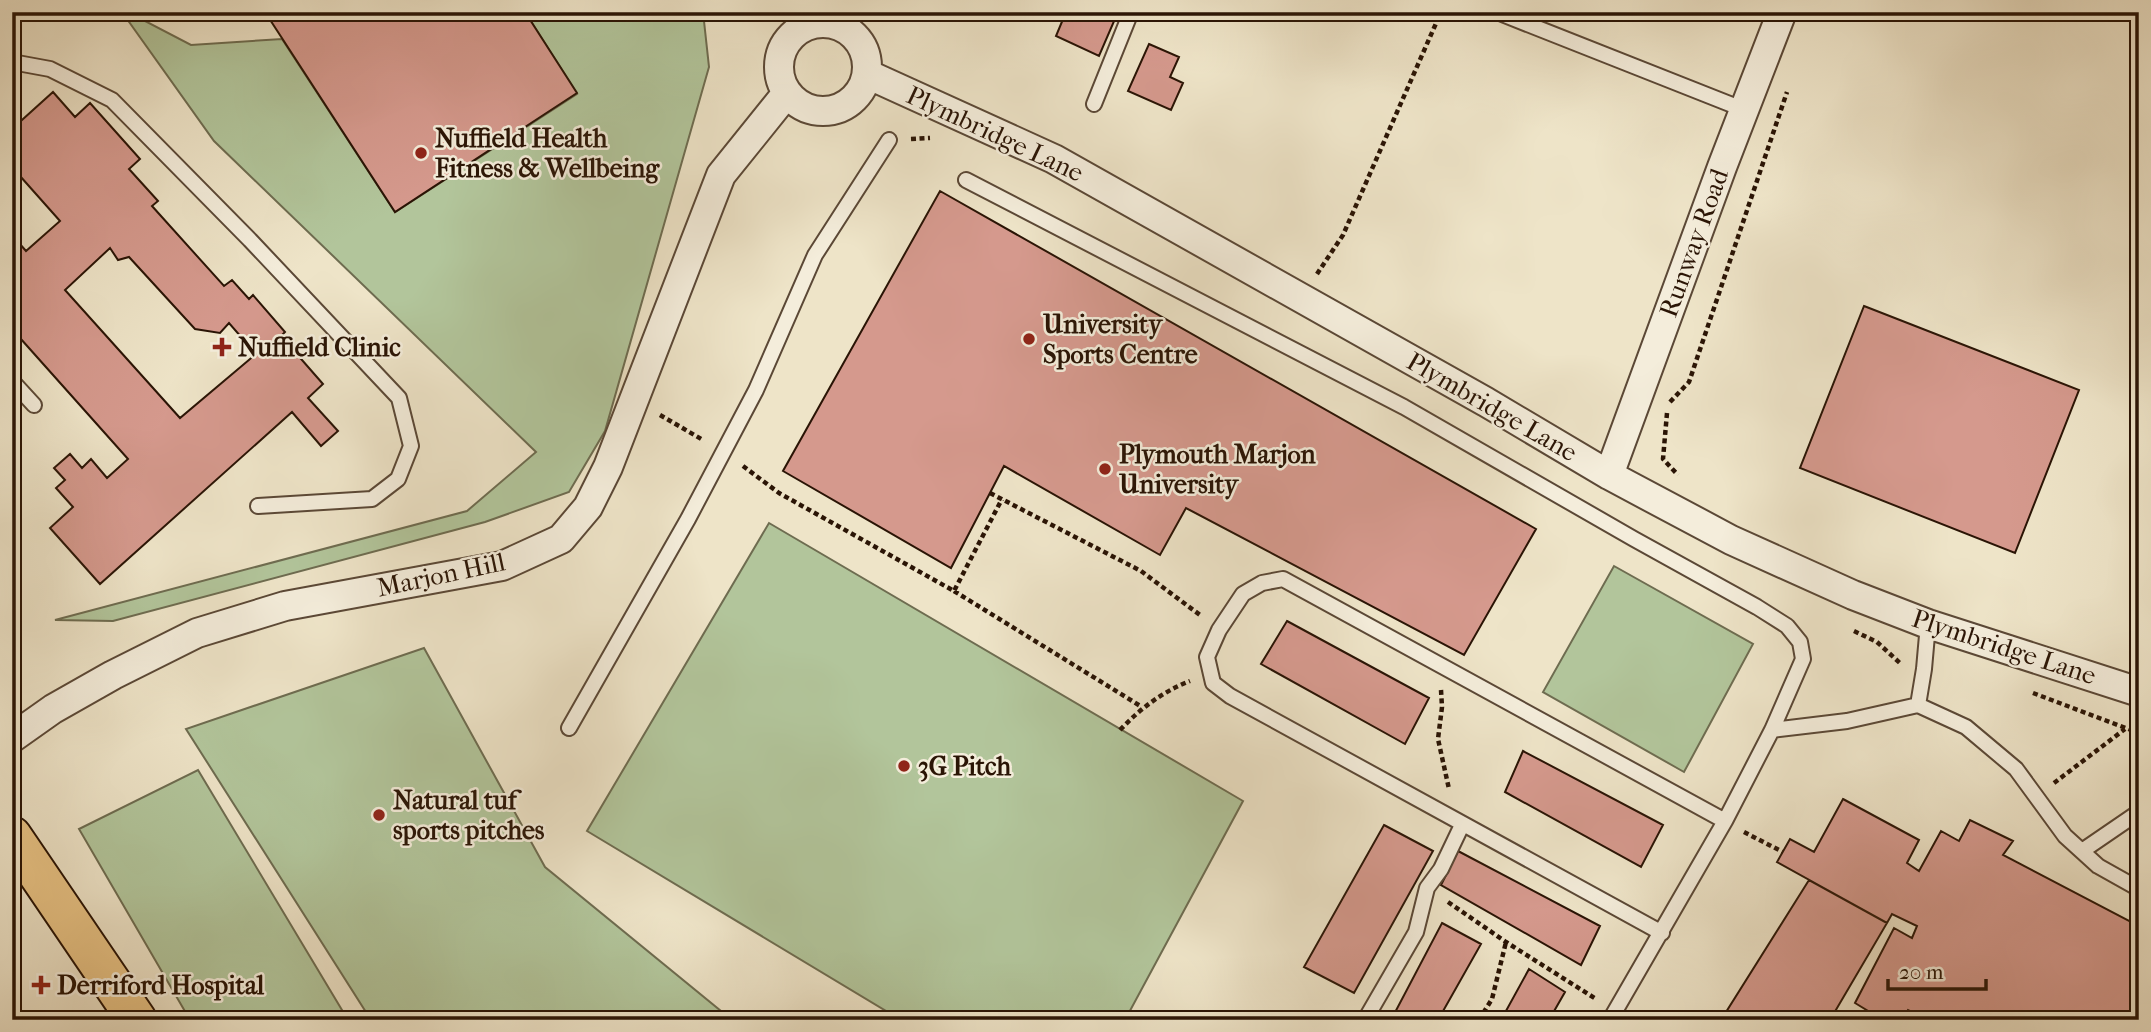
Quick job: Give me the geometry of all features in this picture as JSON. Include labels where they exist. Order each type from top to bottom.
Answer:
[{"type":"main road","points":[[12,836],[137,1020]]},
{"type":"street","name":"Runway Road","points":[[1609,475],[1782,12]]},
{"type":"street","points":[[788,22],[807,25],[821,22],[835,24],[848,30],[859,40],[865,53],[867,74],[858,94],[847,104],[833,110],[811,109],[798,103],[787,93],[779,74],[788,22]]},
{"type":"street","name":"Plymbridge Lane","points":[[867,74],[1054,159],[1486,402],[1609,475],[1731,540],[1853,596],[1928,624],[2139,692]]},
{"type":"street","name":"Marjon Hill","points":[[12,738],[53,709],[197,633],[285,606],[502,566],[561,539],[588,507],[608,467],[721,175],[787,93]]},
{"type":"lane","points":[[1094,104],[1131,12]]},
{"type":"lane","points":[[1497,12],[1745,110]]},
{"type":"lane","points":[[12,62],[50,69],[112,100],[250,240],[399,398],[411,446],[398,479],[389,486],[372,499],[258,506]]},
{"type":"lane","points":[[569,728],[688,519],[756,390],[815,256],[889,140]]},
{"type":"lane","points":[[966,180],[1404,407],[1787,626],[1800,642],[1803,659],[1772,730],[1725,821],[1612,1015]]},
{"type":"lane","points":[[12,381],[34,405]]},
{"type":"lane","points":[[1662,933],[1230,696],[1213,683],[1207,657],[1219,630],[1243,594],[1262,583],[1283,579],[1725,821]]},
{"type":"lane","points":[[1918,705],[1928,624]]},
{"type":"lane","points":[[1772,730],[1847,721],[1918,705],[1966,727],[2016,769],[2066,836],[2098,866],[2139,889]]},
{"type":"lane","points":[[2082,851],[2139,812]]},
{"type":"lane","points":[[1365,1020],[1416,932],[1427,888],[1441,869],[1459,823]]},
{"type":"path","points":[[1301,298],[1343,234],[1441,12]]},
{"type":"path","points":[[1682,479],[1663,460],[1667,405],[1689,382],[1787,92]]},
{"type":"path","points":[[634,400],[723,453],[779,493],[954,591],[1142,707]]},
{"type":"path","points":[[990,493],[1141,571],[1219,630]]},
{"type":"path","points":[[954,591],[1002,499]]},
{"type":"path","points":[[1439,664],[1442,707],[1438,739],[1459,823]]},
{"type":"path","points":[[1120,730],[1142,707],[1172,688],[1211,673]]},
{"type":"path","points":[[2024,690],[2139,733]]},
{"type":"path","points":[[2036,796],[2126,728]]},
{"type":"path","points":[[1725,821],[1783,852]]},
{"type":"path","points":[[1427,888],[1612,1015]]},
{"type":"path","points":[[1479,1020],[1492,999],[1506,943]]},
{"type":"green space","points":[[122,12],[138,12],[143,20],[191,45],[282,39],[395,212],[577,94],[525,12],[703,12],[709,67],[605,431],[569,492],[485,522],[113,621],[55,620],[467,511],[536,452],[214,141]]},
{"type":"green space","name":"3G Pitch","points":[[769,523],[1243,801],[1125,1020],[901,1020],[587,831]]},
{"type":"green space","points":[[1614,566],[1753,644],[1684,772],[1543,692]]},
{"type":"green space","name":"Natural tuf sports pitches","points":[[424,648],[545,867],[732,1020],[371,1020],[186,729]]},
{"type":"green space","points":[[198,770],[348,1020],[190,1020],[79,829]]},
{"type":"building","name":"Nuffield Health Fitness & Wellbeing","points":[[265,12],[525,12],[577,93],[395,212]]},
{"type":"building","points":[[1066,12],[1081,15],[1082,12],[1118,12],[1099,56],[1056,36]]},
{"type":"building","points":[[1149,44],[1179,57],[1170,77],[1183,83],[1171,110],[1128,91]]},
{"type":"building","points":[[53,92],[75,117],[90,103],[140,159],[129,169],[158,201],[152,206],[224,286],[232,280],[249,299],[253,295],[285,332],[281,336],[323,384],[308,398],[338,431],[321,446],[292,412],[100,584],[50,528],[73,507],[56,488],[65,480],[54,468],[70,454],[82,468],[91,459],[107,478],[128,459],[12,329],[12,235],[26,251],[60,221],[12,167],[12,129]],"holes":[[[110,248],[118,260],[129,257],[195,329],[220,333],[229,323],[256,354],[180,418],[65,290]]]},
{"type":"building","name":"University Sports Centre","points":[[940,191],[1536,529],[1464,655],[1186,508],[1160,555],[1004,466],[951,568],[783,471]]},
{"type":"building","points":[[1864,306],[2079,390],[2015,553],[1800,468]]},
{"type":"building","points":[[1287,621],[1429,698],[1405,744],[1261,664]]},
{"type":"building","points":[[1523,751],[1663,825],[1641,867],[1505,792]]},
{"type":"building","points":[[1843,799],[1919,840],[1907,863],[1919,871],[1941,831],[1959,841],[1970,820],[2013,841],[2003,855],[2139,926],[2139,1020],[2033,1020],[2033,1016],[2032,1020],[1929,1020],[1908,1010],[1903,1020],[1883,1020],[1855,1003],[1894,928],[1912,938],[1917,926],[1892,914],[1887,923],[1777,862],[1790,839],[1814,852]]},
{"type":"building","points":[[1384,825],[1433,851],[1354,993],[1304,967]]},
{"type":"building","points":[[1458,851],[1600,926],[1581,965],[1441,885]]},
{"type":"building","points":[[1809,880],[1887,923],[1830,1020],[1721,1020]]},
{"type":"building","points":[[1442,923],[1481,944],[1438,1020],[1391,1020]]},
{"type":"building","points":[[1529,969],[1565,992],[1549,1020],[1501,1020]]},
{"type":"place","name":"Nuffield Health Fitness & Wellbeing","points":[[421,153]]},
{"type":"place","name":"University Sports Centre","points":[[1029,339]]},
{"type":"place","name":"Nuffield Clinic","points":[[222,347]]},
{"type":"place","name":"Plymouth Marjon University","points":[[1105,469]]},
{"type":"place","name":"3G Pitch","points":[[904,766]]},
{"type":"place","name":"Natural tuf sports pitches","points":[[379,815]]},
{"type":"place","name":"Derriford Hospital","points":[[41,985]]}]
